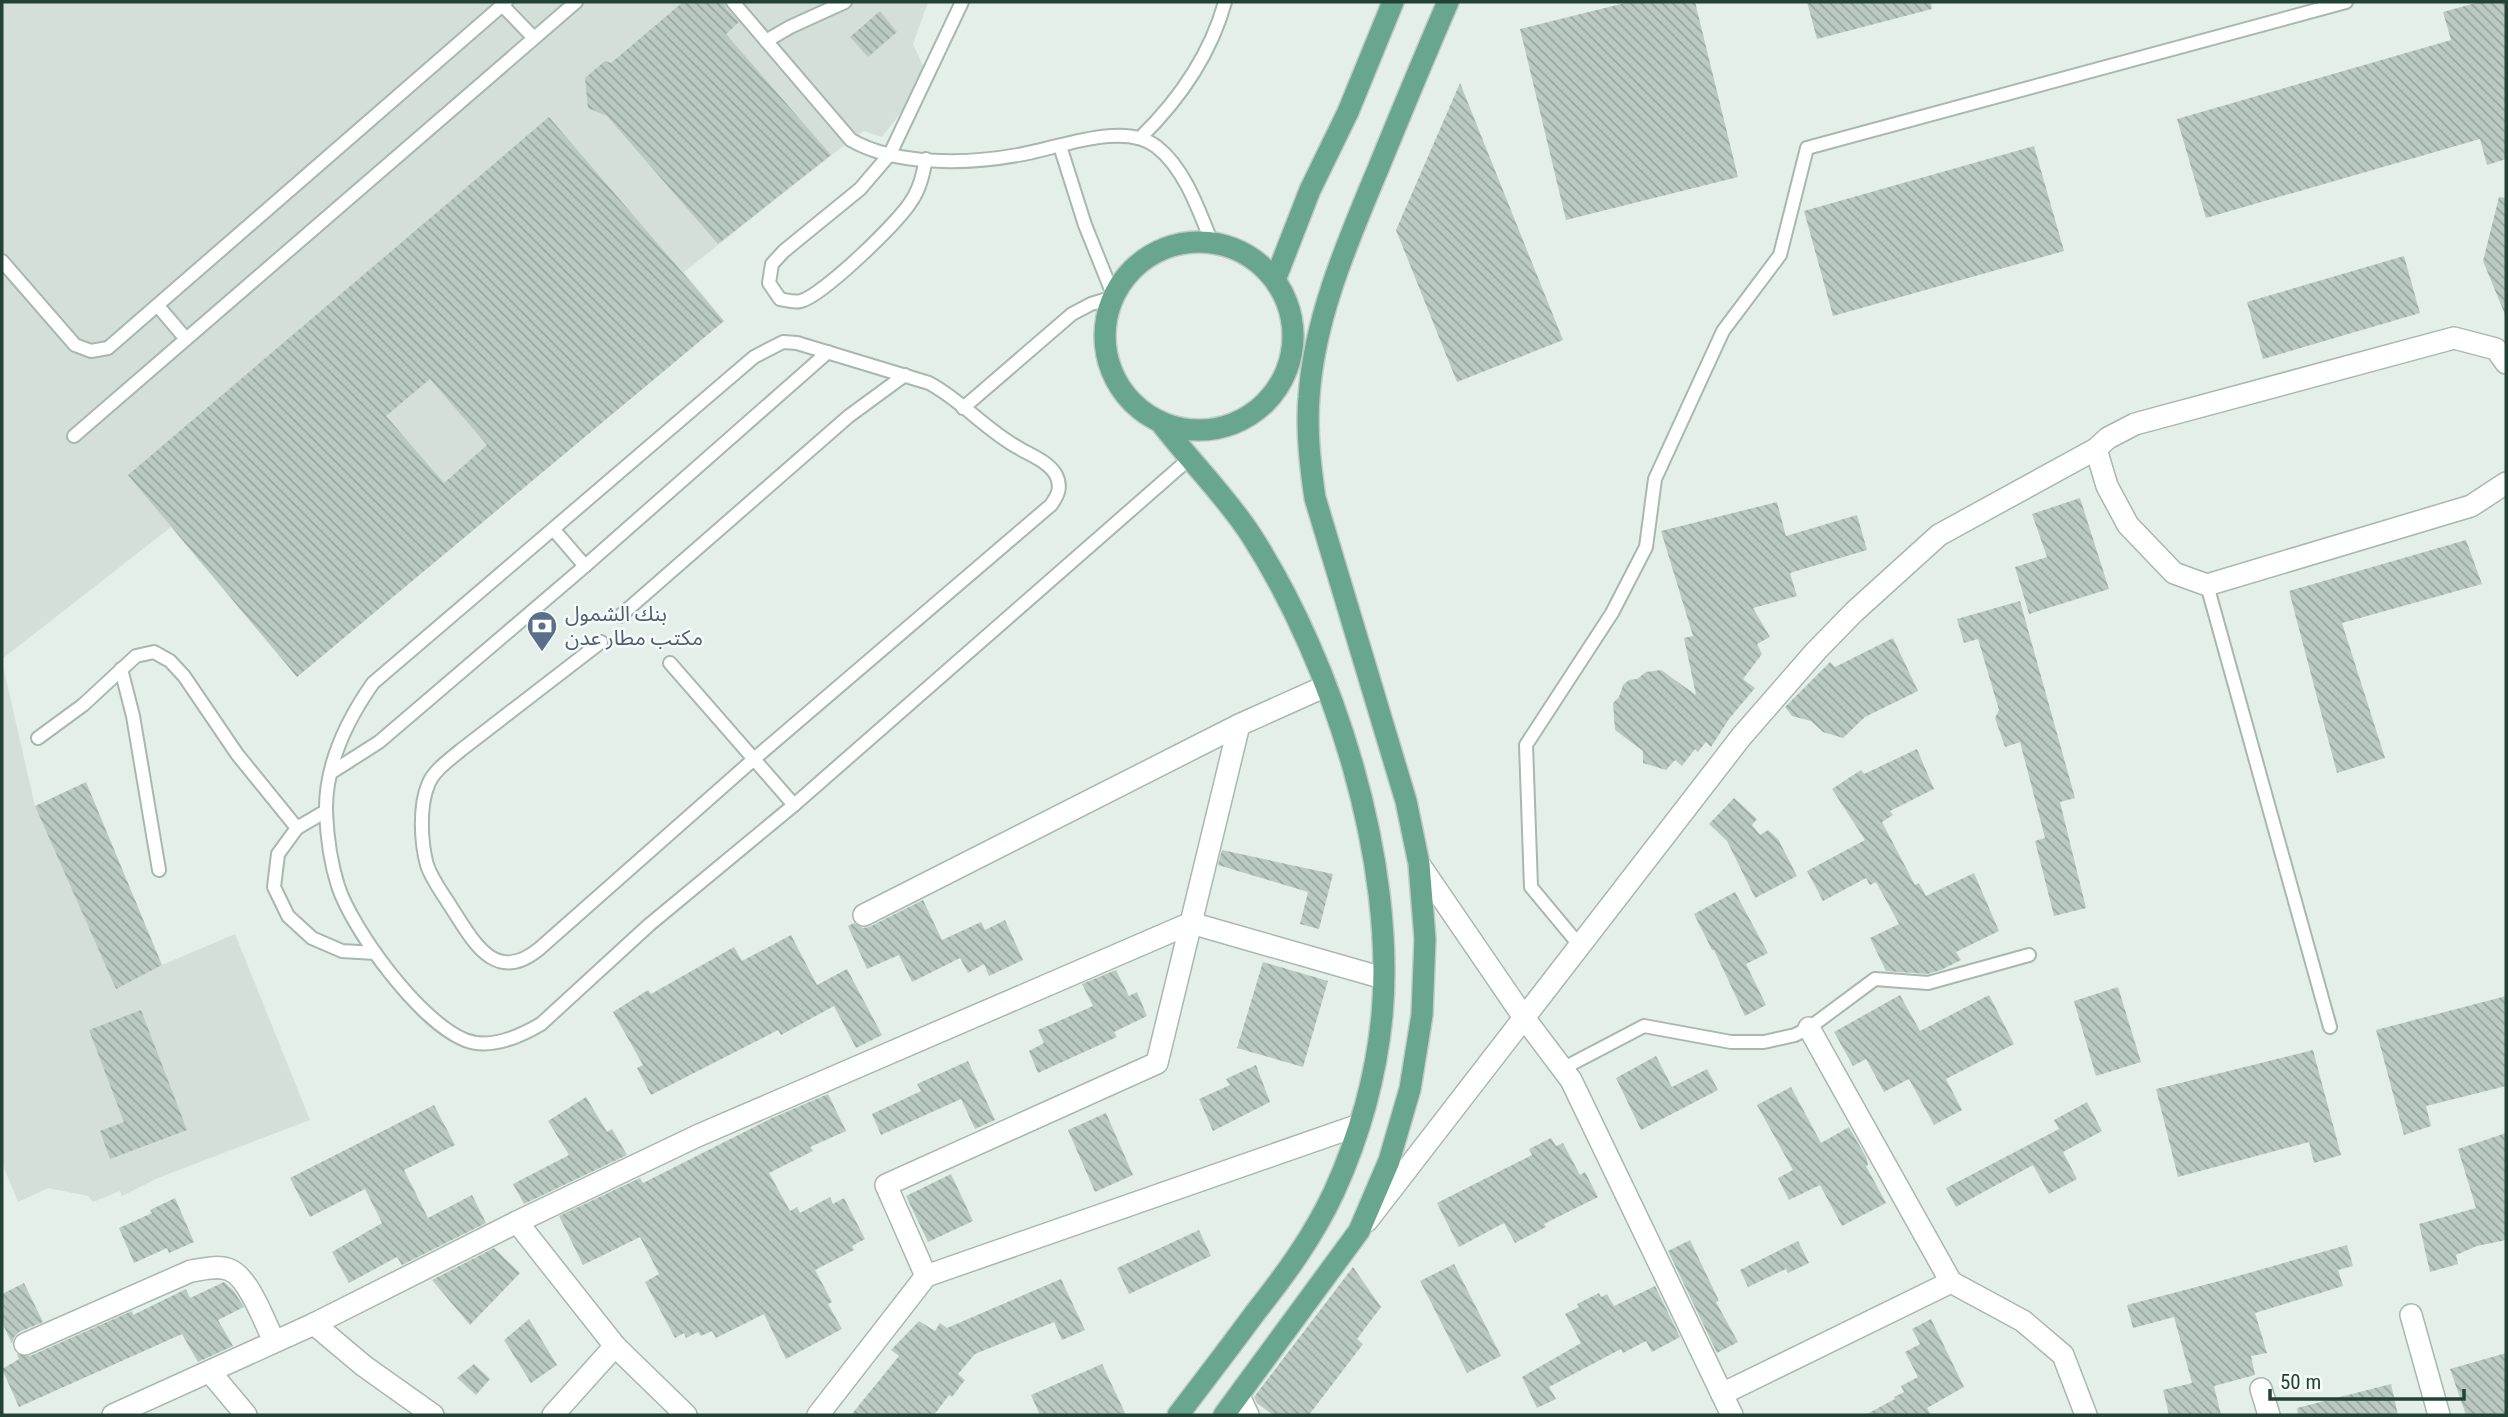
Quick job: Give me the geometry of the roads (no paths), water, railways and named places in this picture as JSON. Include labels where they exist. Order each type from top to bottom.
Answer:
[{"type":"main road","points":[[1275,280],[1310,190],[1348,112],[1393,2]]},
{"type":"main road","points":[[1224,1415],[1243,1406],[1360,1231],[1389,1161],[1410,1089],[1422,1015],[1425,939],[1419,864],[1406,801],[1315,498],[1310,465],[1309,397],[1313,364],[1332,285],[1448,2]]},
{"type":"main road","points":[[1161,423],[1198,430],[1235,423],[1266,401],[1287,370],[1292,352],[1293,332],[1284,296],[1275,280],[1262,266],[1229,247],[1194,242],[1178,245],[1146,258],[1133,270],[1114,297],[1107,315],[1105,334],[1111,370],[1130,401],[1161,423],[1189,460],[1227,500],[1273,571],[1293,608],[1325,686],[1362,798],[1374,857],[1381,917],[1383,978],[1377,1053],[1359,1125],[1333,1194],[1298,1258],[1178,1415]]},
{"type":"street","points":[[1360,1231],[1741,737],[1854,612],[1939,535],[2096,449],[2108,438],[2135,424],[2454,338],[2496,349],[2506,363]]},
{"type":"street","points":[[2096,449],[2107,486],[2128,525],[2174,573],[2207,586],[2471,506],[2506,483]]},
{"type":"street","points":[[864,915],[1239,725],[1325,686]]},
{"type":"street","points":[[926,1276],[886,1185],[1157,1063],[1239,725]]},
{"type":"street","points":[[1419,864],[1570,1080],[1732,1415]]},
{"type":"street","points":[[113,1415],[314,1324],[517,1222],[697,1136],[1191,923],[1383,978]]},
{"type":"street","points":[[1808,1028],[1951,1282],[2023,1321],[2063,1355],[2086,1415]]},
{"type":"street","points":[[818,1415],[926,1276],[1359,1125]]},
{"type":"street","points":[[517,1222],[615,1346],[686,1415]]},
{"type":"street","points":[[25,1344],[191,1271],[218,1267],[233,1270],[247,1286],[274,1341]]},
{"type":"street","points":[[1722,1394],[1951,1282]]},
{"type":"street","points":[[2411,1315],[2439,1415]]},
{"type":"street","points":[[314,1324],[364,1366],[433,1415]]},
{"type":"street","points":[[553,1415],[615,1346]]},
{"type":"street","points":[[210,1373],[246,1415]]},
{"type":"street","points":[[2261,1389],[2269,1415]]},
{"type":"lane","points":[[74,436],[576,2]]},
{"type":"lane","points":[[733,2],[851,140],[863,147],[890,155],[974,161],[1117,135],[1140,138],[1156,146],[1182,178],[1212,243]]},
{"type":"lane","points":[[926,159],[922,179],[914,197],[890,228],[816,294],[798,302],[780,299],[769,283],[772,264],[783,251],[872,178],[890,155],[962,2]]},
{"type":"lane","points":[[1140,138],[1165,113],[1187,85],[1205,55],[1225,2]]},
{"type":"lane","points":[[1580,946],[1531,887],[1526,745],[1612,613],[1646,547],[1656,479],[1723,331],[1780,255],[1807,148],[2346,2]]},
{"type":"lane","points":[[766,41],[841,3]]},
{"type":"lane","points":[[2,261],[75,345],[92,351],[108,348],[504,4],[534,38]]},
{"type":"lane","points":[[963,408],[1072,314],[1091,304],[1114,297],[1085,225],[1060,146]]},
{"type":"lane","points":[[158,306],[186,339]]},
{"type":"lane","points":[[601,642],[461,750],[441,767],[428,784],[423,821],[427,864],[468,934],[491,958],[509,963],[529,958],[754,759],[1051,505],[1060,487],[1056,474],[1046,464],[1003,438],[941,390],[905,375],[783,342],[754,357],[373,683],[353,711],[339,743],[332,772],[326,811],[338,887],[374,953],[426,1012],[467,1041],[494,1043],[520,1036],[541,1024],[649,925],[794,805],[1189,460]]},
{"type":"lane","points":[[332,772],[379,742],[585,566],[828,352]]},
{"type":"lane","points":[[620,616],[849,416],[905,375]]},
{"type":"lane","points":[[554,530],[585,566]]},
{"type":"lane","points":[[2207,586],[2330,1027]]},
{"type":"lane","points":[[38,738],[61,724],[136,656],[154,652],[170,661],[184,676],[237,754],[297,828]]},
{"type":"lane","points":[[670,663],[794,805]]},
{"type":"lane","points":[[121,668],[133,716],[159,870]]},
{"type":"lane","points":[[326,811],[297,828],[278,854],[274,887],[288,916],[312,939],[342,951],[374,953]]},
{"type":"lane","points":[[1562,1069],[1644,1026],[1731,1042],[1763,1042],[1795,1035],[1808,1028],[1875,979],[1928,983],[2029,955]]},
{"type":"place","name":"بنك الشمول مكتب مطار عدن","points":[[542,653]]}]
